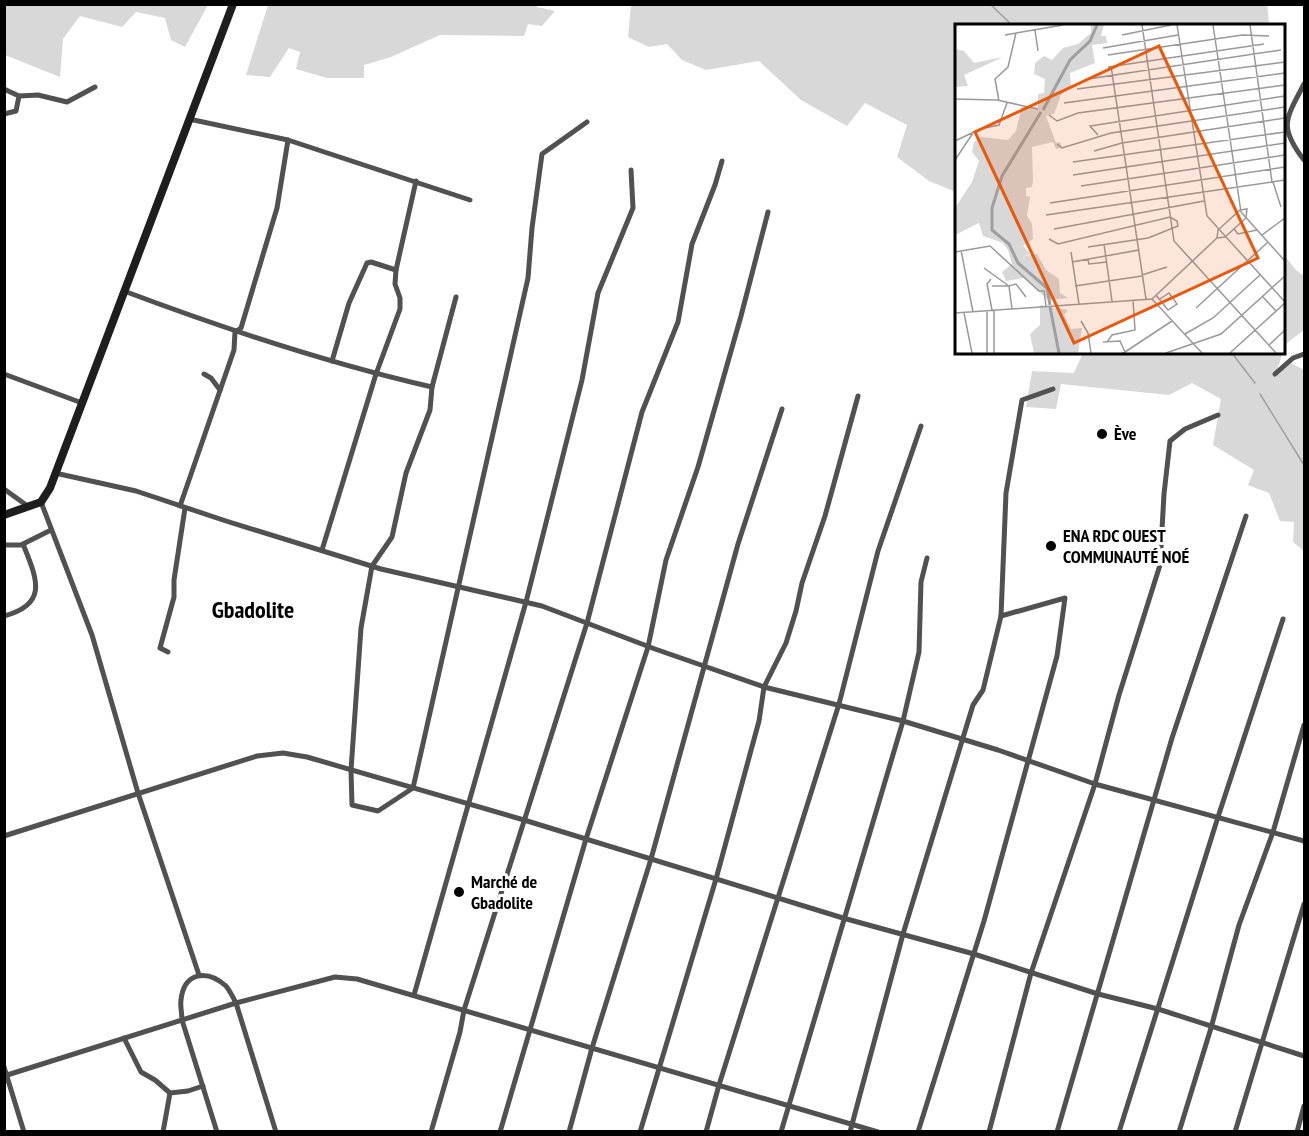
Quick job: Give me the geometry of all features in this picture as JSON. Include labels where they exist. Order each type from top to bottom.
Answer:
[{"type":"street","points":[[4,515],[41,502],[50,488],[233,4]]},
{"type":"street","points":[[1305,84],[1289,114],[1287,126],[1288,136],[1305,160]]},
{"type":"street","points":[[4,88],[20,96],[38,95],[66,102],[95,87]]},
{"type":"street","points":[[4,114],[16,111],[20,96]]},
{"type":"street","points":[[189,119],[288,140],[470,200]]},
{"type":"street","points":[[456,297],[432,387],[430,410],[406,473],[392,537],[372,566],[361,628],[351,770],[352,805],[378,811],[412,788],[460,587],[528,278],[542,154],[587,122]]},
{"type":"street","points":[[235,332],[241,328],[277,208],[288,140]]},
{"type":"street","points":[[430,1131],[460,1032],[464,1010],[587,623],[642,412],[678,322],[692,244],[722,161]]},
{"type":"street","points":[[414,996],[526,602],[582,380],[598,293],[633,208],[631,170]]},
{"type":"street","points":[[322,550],[376,374],[400,309],[400,298],[395,284],[396,270],[416,181]]},
{"type":"street","points":[[500,1131],[586,839],[648,647],[666,560],[702,456],[768,212]]},
{"type":"street","points":[[332,361],[349,303],[367,263],[371,262],[396,270]]},
{"type":"street","points":[[124,291],[235,332],[376,374],[432,387]]},
{"type":"street","points":[[168,652],[160,648],[174,597],[182,507],[234,350],[235,332]]},
{"type":"street","points":[[1275,374],[1293,357],[1305,354]]},
{"type":"street","points":[[4,374],[82,403]]},
{"type":"street","points":[[204,374],[211,378],[220,390]]},
{"type":"street","points":[[850,1131],[903,934],[973,705],[983,690],[1001,616],[1006,493],[1022,400],[1053,389]]},
{"type":"street","points":[[640,1131],[716,879],[759,721],[764,687],[786,643],[802,583],[825,516],[858,396]]},
{"type":"street","points":[[569,1131],[592,1048],[651,859],[738,544],[782,409]]},
{"type":"street","points":[[989,1131],[1031,973],[1095,784],[1119,694],[1160,565],[1170,441],[1185,429],[1218,416]]},
{"type":"street","points":[[706,1131],[718,1085],[839,704],[878,552],[921,426]]},
{"type":"street","points":[[55,473],[136,491],[372,566],[542,606],[648,647],[764,687],[903,721],[1095,784],[1305,841]]},
{"type":"street","points":[[4,489],[29,507]]},
{"type":"street","points":[[41,502],[92,635],[138,793],[199,975]]},
{"type":"street","points":[[1057,1131],[1172,738],[1246,516]]},
{"type":"street","points":[[4,545],[23,544],[51,530]]},
{"type":"street","points":[[4,616],[30,603],[37,593],[23,544]]},
{"type":"street","points":[[781,1131],[903,721],[919,652],[921,582],[927,558]]},
{"type":"street","points":[[918,1131],[974,954],[1058,656],[1065,598],[1001,616]]},
{"type":"street","points":[[1119,1131],[1283,619]]},
{"type":"street","points":[[1179,1131],[1211,1028],[1239,925],[1273,832],[1305,725]]},
{"type":"street","points":[[4,836],[257,756],[291,754],[524,820],[843,918],[974,954],[1305,1056]]},
{"type":"street","points":[[1235,1131],[1305,904]]},
{"type":"street","points":[[217,1131],[182,1020],[180,1002],[183,989],[190,980],[206,974],[228,988],[236,1003],[276,1131]]},
{"type":"street","points":[[6,1075],[236,1003],[335,977],[357,979],[878,1131]]},
{"type":"street","points":[[124,1038],[141,1072],[170,1093],[203,1086]]},
{"type":"street","points":[[4,1067],[24,1131]]},
{"type":"street","points":[[163,1131],[170,1093]]},
{"type":"street","points":[[1297,1131],[1305,1106]]},
{"type":"shaded area","points":[[537,4],[537,7],[555,11],[542,26],[528,24],[524,36],[440,35],[391,57],[364,65],[364,78],[327,78],[296,69],[300,52],[289,48],[270,77],[246,75],[268,5]]},
{"type":"shaded area","points":[[631,4],[1267,4],[1269,23],[955,24],[955,192],[929,181],[897,157],[907,125],[865,103],[847,126],[801,100],[759,61],[706,70],[682,60],[667,44],[649,47],[628,37]]},
{"type":"shaded area","points":[[4,5],[208,5],[185,47],[171,40],[165,18],[136,12],[122,27],[80,16],[63,39],[60,77],[5,55]]},
{"type":"shaded area","points":[[1285,256],[1304,276],[1304,330],[1287,343],[1285,349]]},
{"type":"shaded area","points":[[1083,354],[1282,354],[1275,377],[1291,363],[1304,370],[1304,551],[1293,542],[1294,522],[1280,521],[1269,493],[1248,485],[1254,470],[1213,445],[1221,399],[1192,383],[1169,395],[1061,384],[1056,409],[1026,407],[1032,371],[1074,373]]},
{"type":"waterway","points":[[990,4],[1011,24]]},
{"type":"waterway","points":[[1233,354],[1255,383]]},
{"type":"waterway","points":[[1260,394],[1304,465]]},
{"type":"place","name":"Ève","points":[[1102,434]]},
{"type":"place","name":"ENA RDC OUEST COMMUNAUTÉ NOÉ","points":[[1051,546]]},
{"type":"place","name":"Marché de Gbadolite","points":[[459,892]]},
{"type":"district","name":"Gbadolite","points":[[253,610]]}]
